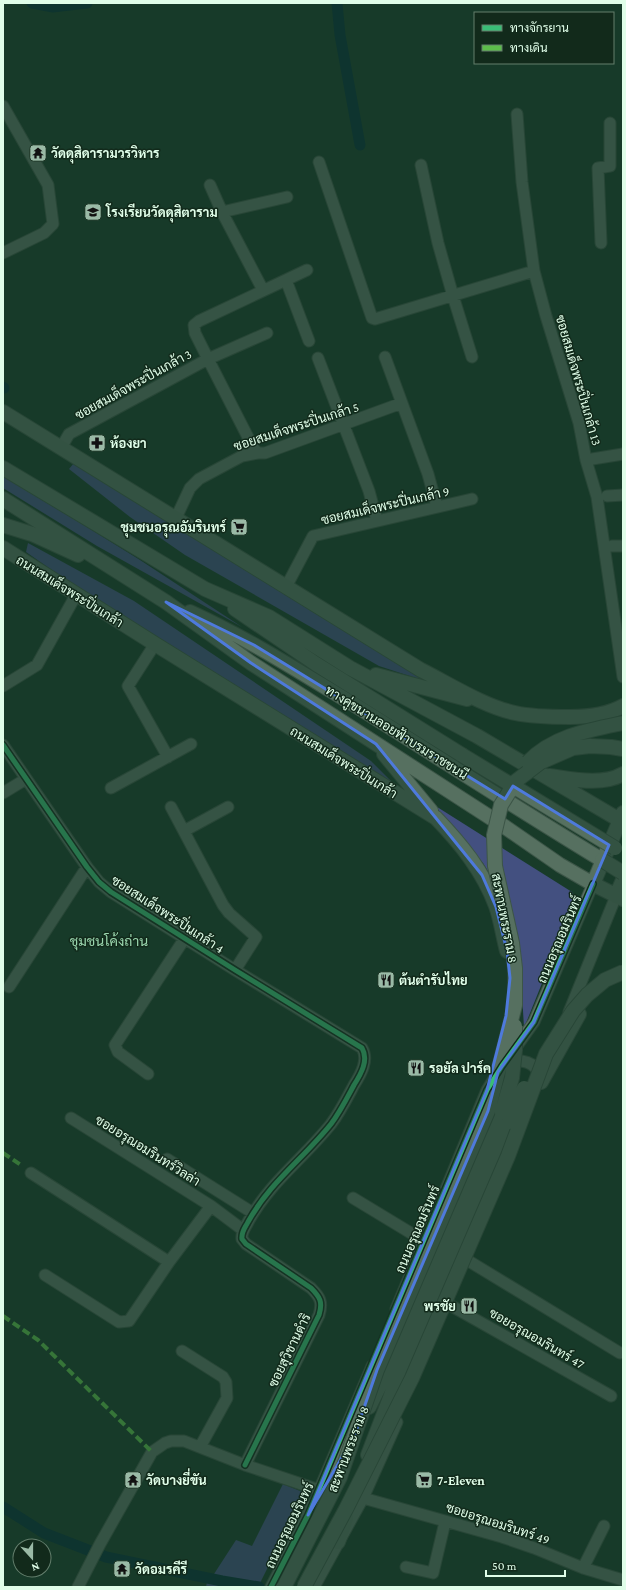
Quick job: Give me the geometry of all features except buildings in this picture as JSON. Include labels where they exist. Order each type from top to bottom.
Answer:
[{"type":"main road","points":[[3,412],[421,670],[487,703],[514,713],[550,717],[584,717],[615,710],[623,706]]},
{"type":"main road","points":[[3,468],[205,589],[269,618],[350,668],[477,736],[544,776],[622,818]]},
{"type":"main road","points":[[3,499],[166,602],[251,663],[560,865],[593,884],[620,897],[623,880]]},
{"type":"main road","points":[[3,525],[32,534],[115,571]]},
{"type":"main road","name":"ถนนสมเด็จพระปิ่นเกล้า","points":[[3,548],[436,818],[465,850],[482,875],[496,906],[507,951],[510,978],[506,1016],[487,1090]]},
{"type":"main road","name":"ทางคู่ขนานลอยฟ้าบรมราชชนนี","points":[[205,589],[623,873]]},
{"type":"main road","name":"ทางคู่ขนานลอยฟ้าบรมราชชนนี","points":[[166,602],[210,621],[254,645],[623,853]]},
{"type":"main road","points":[[350,668],[456,697],[487,703]]},
{"type":"main road","points":[[516,781],[529,761],[550,744],[589,730],[623,723]]},
{"type":"main road","points":[[376,744],[436,818]]},
{"type":"main road","name":"สะพานพระราม 8","points":[[284,1587],[340,1477],[377,1370],[488,1111],[515,1005],[515,968],[512,943],[495,866],[494,835],[501,805],[516,781],[541,762],[573,748],[590,746],[623,749]]},
{"type":"main road","points":[[544,776],[580,780],[605,780],[623,774]]},
{"type":"main road","name":"ถนนอรุณอมรินทร์","points":[[593,884],[622,818]]},
{"type":"main road","points":[[541,1082],[581,1011],[605,984],[623,971]]},
{"type":"main road","name":"สะพานพระราม 8","points":[[304,1587],[346,1509],[412,1378],[508,1156],[546,1054],[572,1011],[587,995],[605,980],[623,971]]},
{"type":"main road","points":[[338,1542],[405,1335],[502,1112],[512,1078],[515,1050],[515,1005]]},
{"type":"main road","points":[[308,1515],[336,1473],[392,1374],[527,1082],[546,1054]]},
{"type":"street","points":[[3,106],[48,185],[52,224],[44,233],[3,253]]},
{"type":"street","name":"ซอยสมเด็จพระปิ่นเกล้า 13","points":[[517,114],[522,182],[534,271],[546,316],[579,423],[586,460],[597,497],[623,677]]},
{"type":"street","points":[[601,243],[598,168],[610,166],[610,123]]},
{"type":"street","points":[[319,162],[372,318],[375,319],[534,271]]},
{"type":"street","points":[[421,165],[438,242],[472,357]]},
{"type":"street","points":[[210,185],[222,212],[263,290]]},
{"type":"street","points":[[222,212],[287,197]]},
{"type":"street","name":"ซอยสมเด็จพระปิ่นเกล้า 3","points":[[61,448],[70,434],[208,359],[195,333],[194,325],[199,321],[307,270]]},
{"type":"street","points":[[286,280],[309,341]]},
{"type":"street","points":[[258,453],[254,449],[208,359],[267,333]]},
{"type":"street","points":[[385,357],[428,474],[437,507]]},
{"type":"street","points":[[318,358],[369,491],[377,521]]},
{"type":"street","name":"ซอยสมเด็จพระปิ่นเกล้า 5","points":[[176,518],[190,488],[199,479],[242,456],[265,453],[343,426],[402,403]]},
{"type":"street","points":[[586,460],[623,454]]},
{"type":"street","points":[[607,496],[623,495]]},
{"type":"street","name":"ซอยสมเด็จพระปิ่นเกล้า 9","points":[[286,587],[314,536],[472,500]]},
{"type":"street","points":[[3,686],[37,665],[76,594]]},
{"type":"street","points":[[155,644],[128,686],[168,757]]},
{"type":"street","points":[[111,788],[191,744]]},
{"type":"street","name":"ซอยสมเด็จพระปิ่นเกล้า 4","points":[[3,745],[87,867],[99,882],[111,892],[362,1048],[365,1054],[363,1067],[331,1124],[277,1181],[252,1213]]},
{"type":"street","points":[[3,793],[26,779]]},
{"type":"street","points":[[171,807],[223,905],[256,937],[235,970]]},
{"type":"street","points":[[184,830],[228,807]]},
{"type":"street","points":[[8,987],[87,867]]},
{"type":"street","name":"ถนนอรุณอมรินทร์","points":[[271,1587],[308,1515],[319,1490],[487,1090],[502,1066],[534,1022],[593,884]]},
{"type":"street","points":[[314,1587],[363,1498],[511,1160],[541,1082],[620,897]]},
{"type":"street","points":[[148,1074],[118,1052],[115,1045],[185,938]]},
{"type":"street","points":[[502,1066],[514,1060],[528,1063],[538,1070],[541,1082]]},
{"type":"street","name":"ซอยอรุณอมรินทร์วิลล่า","points":[[71,1118],[211,1206],[243,1230]]},
{"type":"street","points":[[168,1159],[252,1213],[243,1230]]},
{"type":"street","points":[[31,1173],[169,1262]]},
{"type":"street","points":[[353,1198],[424,1241]]},
{"type":"street","points":[[45,1275],[119,1322],[129,1321],[169,1262],[211,1206]]},
{"type":"street","name":"ซอยสุวิชานดำริ","points":[[243,1230],[242,1239],[246,1244],[310,1288],[320,1296],[321,1302],[319,1315],[245,1465]]},
{"type":"street","points":[[467,1260],[620,1353]]},
{"type":"street","name":"ซอยอรุณอมรินทร์ 47","points":[[448,1304],[611,1396]]},
{"type":"street","points":[[182,1352],[223,1377],[226,1382],[227,1398],[200,1447]]},
{"type":"street","points":[[78,1587],[100,1544],[152,1452],[165,1443],[171,1441],[184,1441],[245,1465],[319,1490]]},
{"type":"street","name":"ซอยอรุณอมรินทร์ 49","points":[[363,1498],[502,1537],[583,1568],[623,1580]]},
{"type":"street","points":[[406,1567],[433,1573],[445,1522]]},
{"type":"street","points":[[583,1568],[604,1526]]},
{"type":"highlighted area","points":[[166,602],[254,645],[505,799],[513,786],[609,845],[534,1022],[498,1072],[488,1111],[377,1370],[354,1437],[308,1515],[487,1090],[506,1016],[510,978],[507,951],[496,907],[482,875],[376,744],[251,663]]},
{"type":"shaded area","points":[[74,463],[210,545],[428,682],[379,666],[185,555],[130,517],[69,469]]},
{"type":"shaded area","points":[[3,475],[140,560],[242,627],[97,546],[3,488]]},
{"type":"shaded area","points":[[28,543],[134,601],[371,761],[392,782],[348,757],[105,607],[26,552]]},
{"type":"shaded area","points":[[434,805],[572,892],[575,901],[524,1028],[519,941],[508,904],[483,863]]},
{"type":"shaded area","points":[[283,1484],[305,1493],[258,1587],[206,1587],[207,1582],[214,1574],[236,1540],[252,1546]]},
{"type":"waterway","points":[[32,3],[53,7],[87,3]]},
{"type":"waterway","points":[[337,3],[340,35],[360,145]]},
{"type":"waterway","points":[[3,1507],[44,1533],[106,1557],[222,1581],[259,1587]]},
{"type":"marked path","points":[[3,1153],[21,1165]]},
{"type":"marked path","points":[[3,1316],[38,1340],[152,1452]]},
{"type":"cycle path","points":[[3,745],[87,867],[99,882],[111,892],[362,1048],[364,1053],[365,1057],[361,1072],[331,1124],[266,1195],[243,1232],[242,1239],[246,1244],[311,1288],[317,1294],[321,1303],[319,1315],[245,1465]]},
{"type":"cycle path","points":[[271,1587],[308,1515],[487,1090],[502,1066],[534,1022],[593,884]]},
{"type":"place","name":"วัดดุสิดารามวรวิหาร","points":[[38,153]]},
{"type":"place","name":"โรงเรียนวัดดุสิตาราม","points":[[93,212]]},
{"type":"place","name":"ห้องยา","points":[[97,443]]},
{"type":"place","name":"ชุมชนอรุณอัมรินทร์","points":[[239,527]]},
{"type":"place","name":"ต้นตำรับไทย","points":[[386,980]]},
{"type":"place","name":"รอยัล ปาร์ค","points":[[416,1068]]},
{"type":"place","name":"พรชัย","points":[[469,1306]]},
{"type":"place","name":"วัดบางยี่ขัน","points":[[133,1480]]},
{"type":"place","name":"7-Eleven","points":[[424,1480]]},
{"type":"place","name":"วัดอมรคีรี","points":[[122,1569]]},
{"type":"district","name":"ชุมชนโค้งถ่าน","points":[[109,941]]}]
